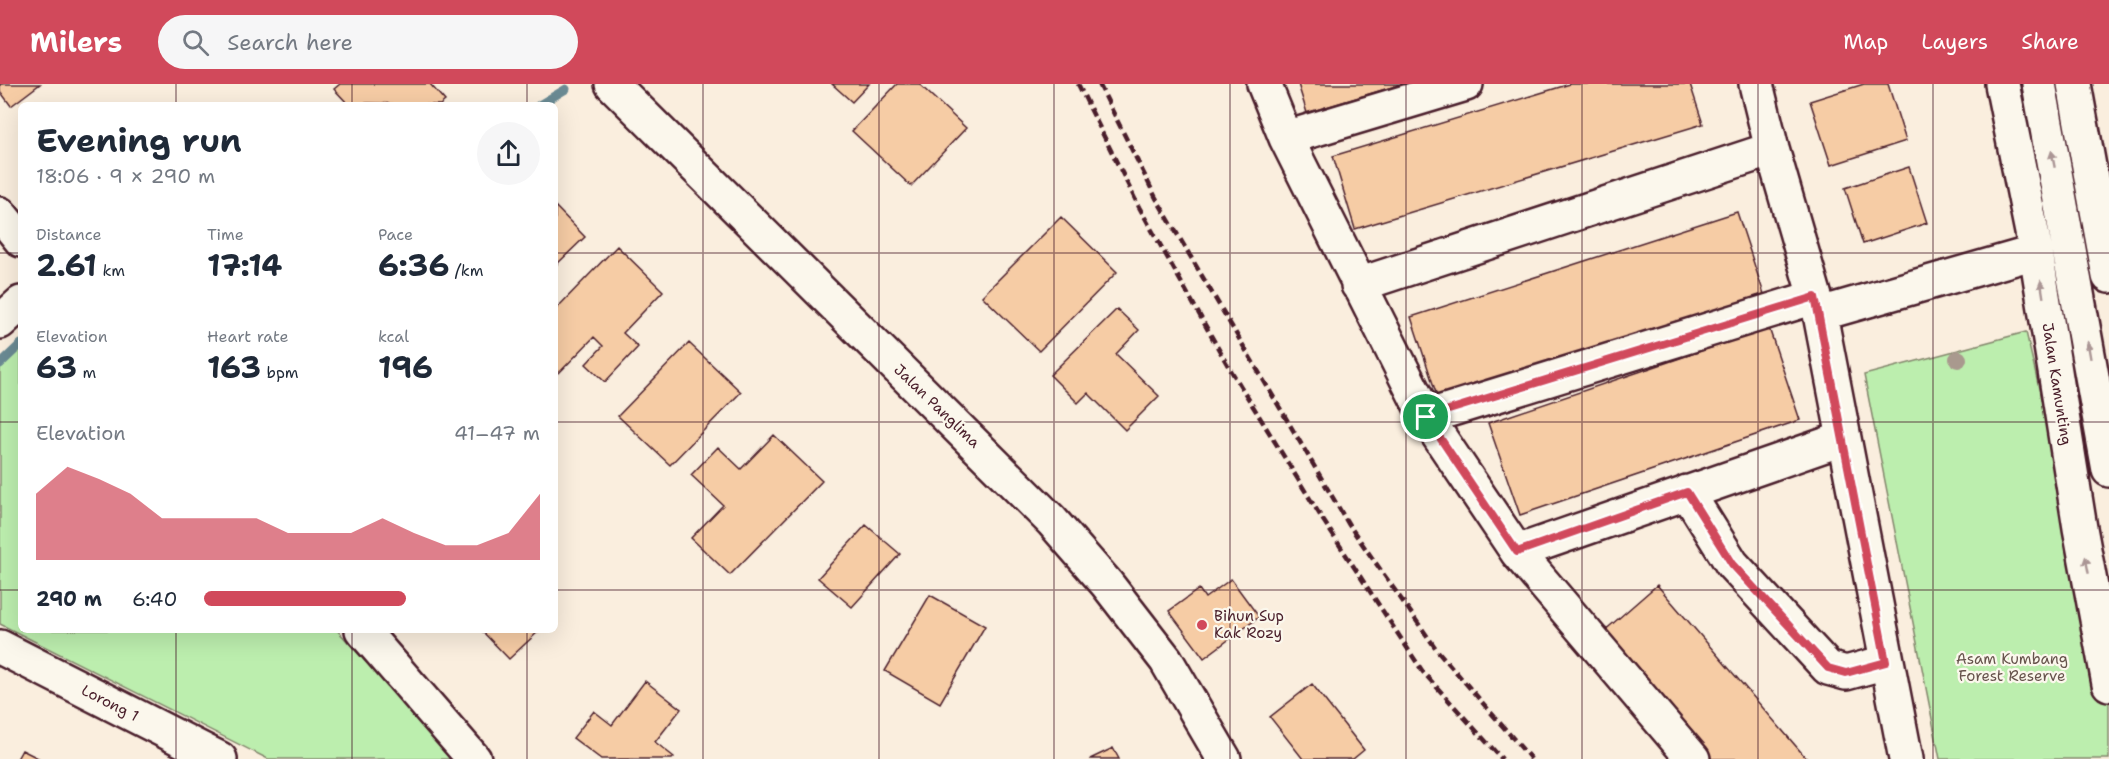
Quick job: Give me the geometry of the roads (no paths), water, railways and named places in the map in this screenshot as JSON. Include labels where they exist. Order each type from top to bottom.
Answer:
[{"type":"street","name":"Jalan Panglima","points":[[612,84],[1052,521],[1107,584],[1166,660],[1224,759]]},
{"type":"street","points":[[1264,84],[1286,138],[1426,417],[1517,552],[1693,759]]},
{"type":"street","points":[[1286,138],[1466,84]]},
{"type":"street","points":[[1756,84],[1772,149],[1817,305],[1906,759]]},
{"type":"street","name":"Jalan Kamunting","points":[[2002,84],[2036,252],[2080,528],[2109,684]]},
{"type":"street","points":[[2039,84],[2109,470]]},
{"type":"street","points":[[2074,84],[2109,276]]},
{"type":"street","points":[[1358,285],[1772,149]]},
{"type":"street","points":[[0,214],[18,236]]},
{"type":"street","points":[[1426,417],[1817,305],[2036,252]]},
{"type":"street","points":[[0,322],[18,306]]},
{"type":"street","points":[[1517,552],[1842,439]]},
{"type":"street","points":[[1687,492],[1732,564],[1828,668],[1846,673],[1886,662]]},
{"type":"street","points":[[365,633],[474,759]]},
{"type":"street","name":"Lorong 1","points":[[0,647],[220,759]]},
{"type":"waterway","points":[[544,102],[566,89]]},
{"type":"waterway","points":[[0,364],[18,347]]},
{"type":"railway","points":[[1078,84],[1139,207],[1227,364],[1323,520],[1423,672],[1502,759]]},
{"type":"railway","points":[[1099,84],[1156,198],[1349,525],[1437,650],[1531,759]]},
{"type":"place","name":"Bihun Sup Kak Rozy","points":[[1202,625]]},
{"type":"park label","name":"Asam Kumbang Forest Reserve","points":[[2012,668]]}]
